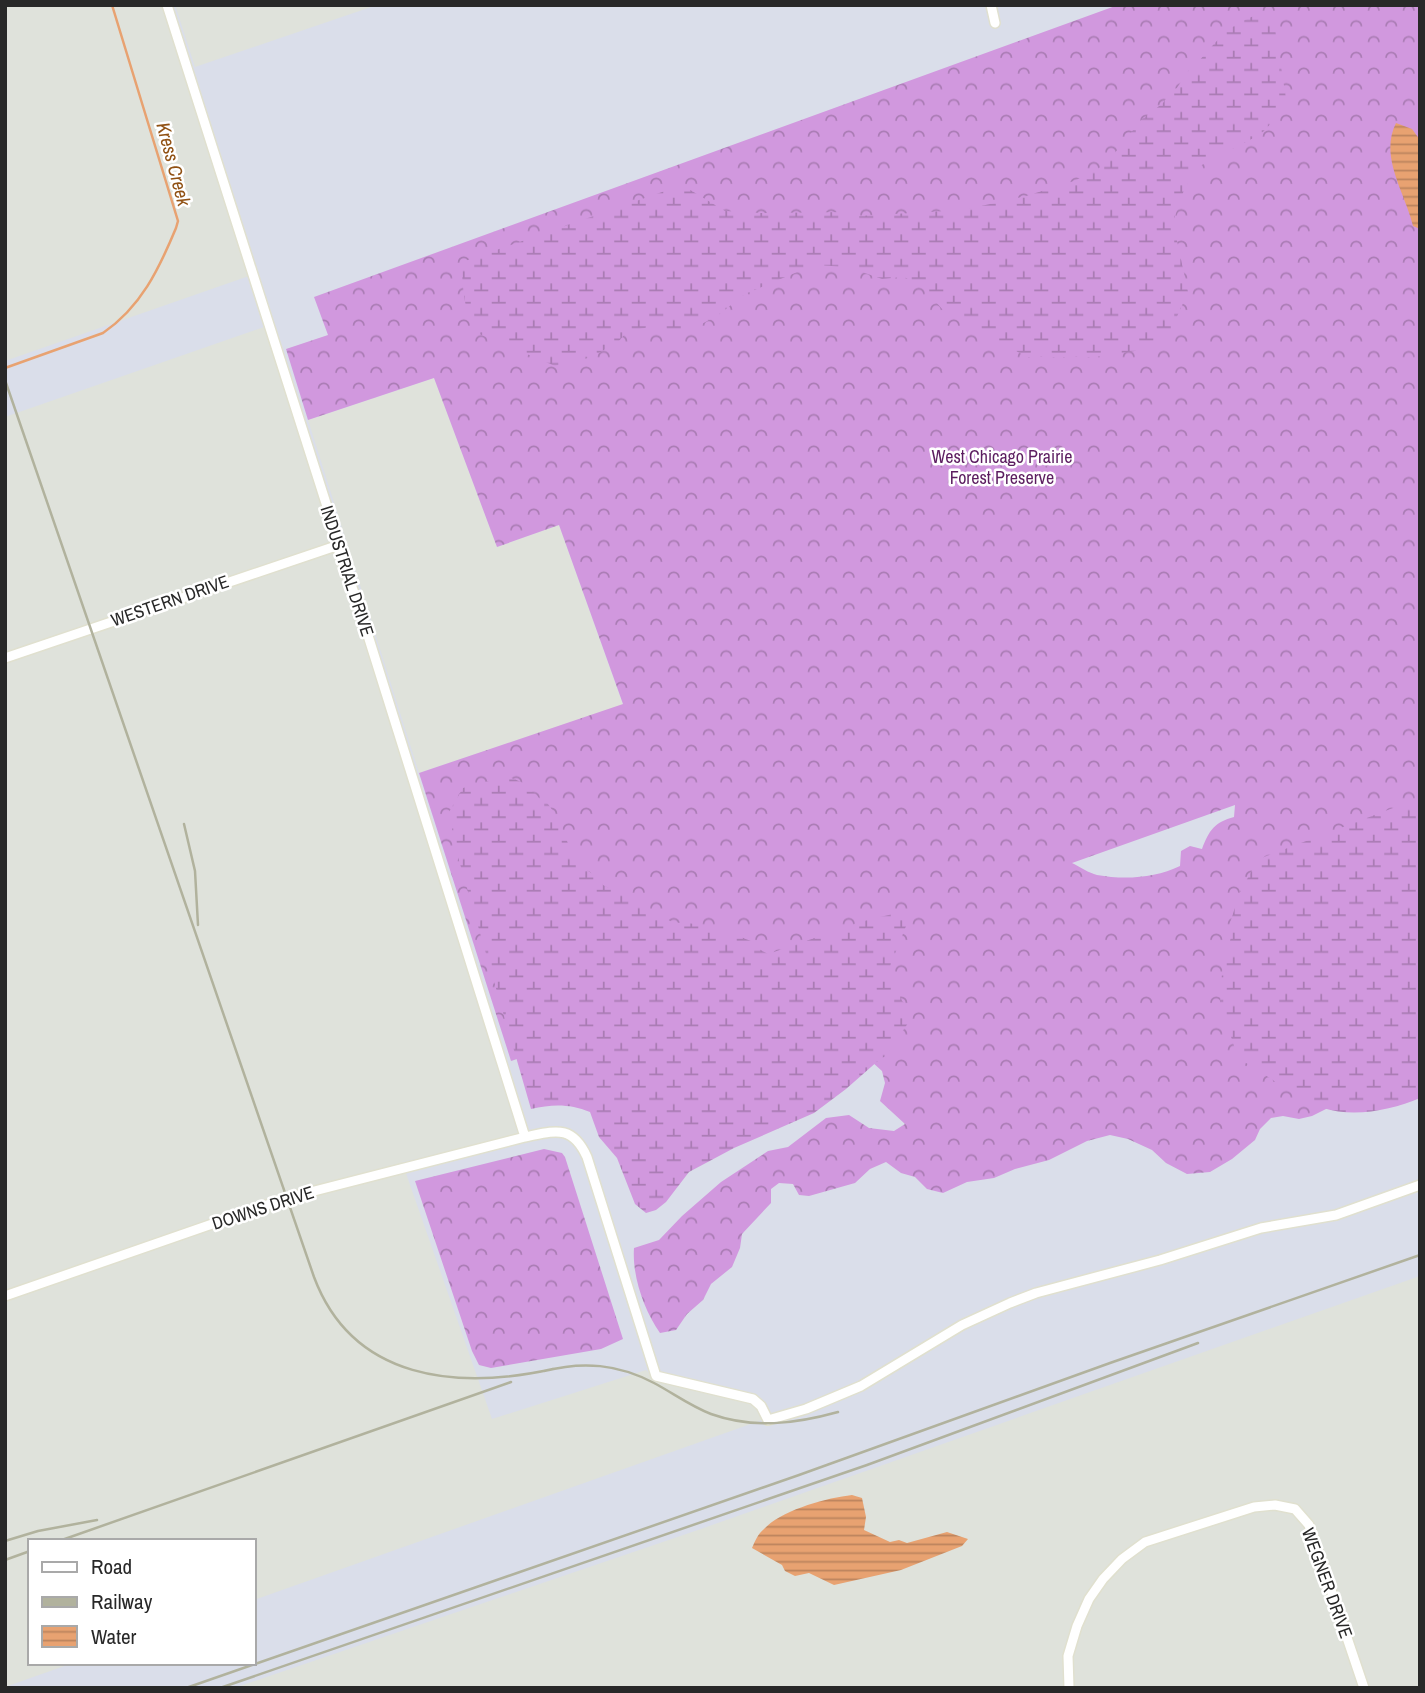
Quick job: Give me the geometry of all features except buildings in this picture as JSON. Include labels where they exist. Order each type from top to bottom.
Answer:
[{"type":"street","name":"INDUSTRIAL DRIVE","points":[[167,5],[525,1137]]},
{"type":"street","points":[[991,5],[995,23]]},
{"type":"street","name":"WESTERN DRIVE","points":[[5,658],[336,546]]},
{"type":"street","name":"DOWNS DRIVE","points":[[5,1296],[287,1198],[525,1137],[552,1131],[563,1132],[571,1135],[582,1146],[656,1376],[753,1399],[761,1406],[768,1420],[806,1409],[860,1386],[962,1325],[1010,1303],[1261,1228],[1336,1215],[1420,1185]]},
{"type":"street","name":"WEGNER DRIVE","points":[[1069,1688],[1068,1656],[1077,1626],[1102,1579],[1122,1559],[1146,1542],[1254,1507],[1275,1504],[1295,1510],[1309,1525],[1364,1688]]},
{"type":"shaded area","points":[[5,5],[163,5],[249,276],[5,361]]},
{"type":"shaded area","points":[[175,5],[377,5],[195,67]]},
{"type":"shaded area","points":[[267,326],[518,1135],[402,1162],[492,1419],[646,1370],[657,1381],[753,1404],[762,1420],[256,1599],[256,1539],[28,1539],[28,1665],[67,1665],[5,1687],[5,417]]},
{"type":"shaded area","points":[[434,378],[497,547],[559,525],[623,705],[419,773],[308,420]]},
{"type":"shaded area","points":[[1420,1276],[1420,1688],[234,1688],[695,1531]]},
{"type":"green space","name":"West Chicago Prairie Forest Preserve","points":[[1118,5],[1420,5],[1420,1093],[1338,1103],[1312,1116],[1299,1119],[1283,1116],[1271,1118],[1260,1129],[1255,1140],[1232,1159],[1210,1172],[1187,1174],[1166,1163],[1152,1150],[1128,1139],[1110,1135],[1087,1141],[1049,1160],[994,1178],[967,1182],[943,1193],[927,1189],[915,1177],[901,1173],[886,1162],[870,1169],[855,1183],[809,1196],[799,1195],[793,1184],[779,1183],[771,1189],[771,1203],[742,1234],[740,1248],[732,1267],[711,1284],[703,1300],[687,1314],[676,1330],[660,1333],[640,1292],[634,1248],[659,1240],[721,1182],[768,1151],[788,1147],[826,1118],[849,1115],[869,1128],[894,1131],[905,1124],[880,1101],[885,1083],[882,1071],[770,970],[511,1061],[419,773],[623,704],[559,525],[497,547],[434,378],[308,420],[286,349],[328,335],[314,297]],"holes":[[[1235,805],[1234,817],[1222,821],[1214,828],[1202,849],[1190,846],[1181,851],[1180,866],[1160,873],[1129,878],[1108,877],[1094,874],[1072,863]]]},
{"type":"green space","points":[[1265,12],[1273,15],[1287,105],[1281,116],[1261,134],[1198,167],[1184,190],[1173,222],[1188,292],[1166,341],[1141,350],[1095,357],[1027,357],[942,309],[924,288],[910,279],[882,279],[848,267],[814,265],[745,294],[717,316],[692,329],[669,335],[650,327],[639,329],[624,335],[619,341],[592,357],[555,366],[477,333],[469,317],[463,290],[462,262],[682,185],[725,211],[849,212],[859,216],[963,210],[1026,196],[1074,181],[1098,169],[1110,159],[1141,120],[1163,103],[1192,65],[1226,32],[1233,26]]},
{"type":"green space","points":[[506,776],[524,784],[548,804],[557,817],[572,853],[590,873],[601,878],[603,885],[674,923],[703,925],[723,931],[751,941],[753,946],[768,954],[867,920],[893,914],[904,921],[906,926],[889,969],[902,1001],[908,1006],[908,1023],[887,1055],[814,1113],[734,1148],[689,1172],[666,1202],[656,1210],[646,1213],[635,1204],[617,1158],[599,1137],[590,1112],[561,1106],[531,1109],[456,850],[449,812],[463,788]]},
{"type":"green space","points":[[1404,807],[1420,813],[1420,1098],[1373,1111],[1335,1111],[1313,1104],[1238,1058],[1220,1003],[1222,973],[1232,933],[1230,923],[1240,892],[1256,863],[1264,857],[1393,808]]},
{"type":"green space","points":[[544,1149],[562,1153],[565,1157],[623,1339],[601,1349],[491,1368],[479,1365],[415,1181]]},
{"type":"water","points":[[1396,123],[1412,129],[1420,140],[1420,229],[1413,226],[1392,162],[1390,149]]},
{"type":"water","points":[[852,1495],[862,1498],[866,1517],[864,1530],[890,1542],[899,1540],[907,1543],[947,1532],[968,1539],[962,1546],[901,1570],[834,1585],[809,1573],[795,1576],[785,1571],[782,1565],[752,1548],[762,1531],[782,1516],[817,1502]]},
{"type":"waterway","name":"Kress Creek","points":[[5,368],[103,333],[116,323],[147,286],[176,228],[178,221],[112,5]]},
{"type":"railway","points":[[5,380],[314,1277],[332,1312],[354,1338],[382,1357],[412,1370],[446,1377],[481,1378],[553,1369]]},
{"type":"railway","points":[[184,824],[195,871],[198,925]]},
{"type":"railway","points":[[256,1664],[1420,1255]]},
{"type":"railway","points":[[220,1688],[867,1465],[1198,1343]]},
{"type":"railway","points":[[544,1371],[586,1365],[614,1368],[641,1377],[711,1414],[743,1422],[790,1422],[838,1412]]},
{"type":"railway","points":[[65,1539],[511,1382]]},
{"type":"railway","points":[[5,1541],[38,1531],[97,1520]]},
{"type":"railway","points":[[5,1560],[28,1552]]},
{"type":"railway","points":[[186,1688],[252,1665]]}]
